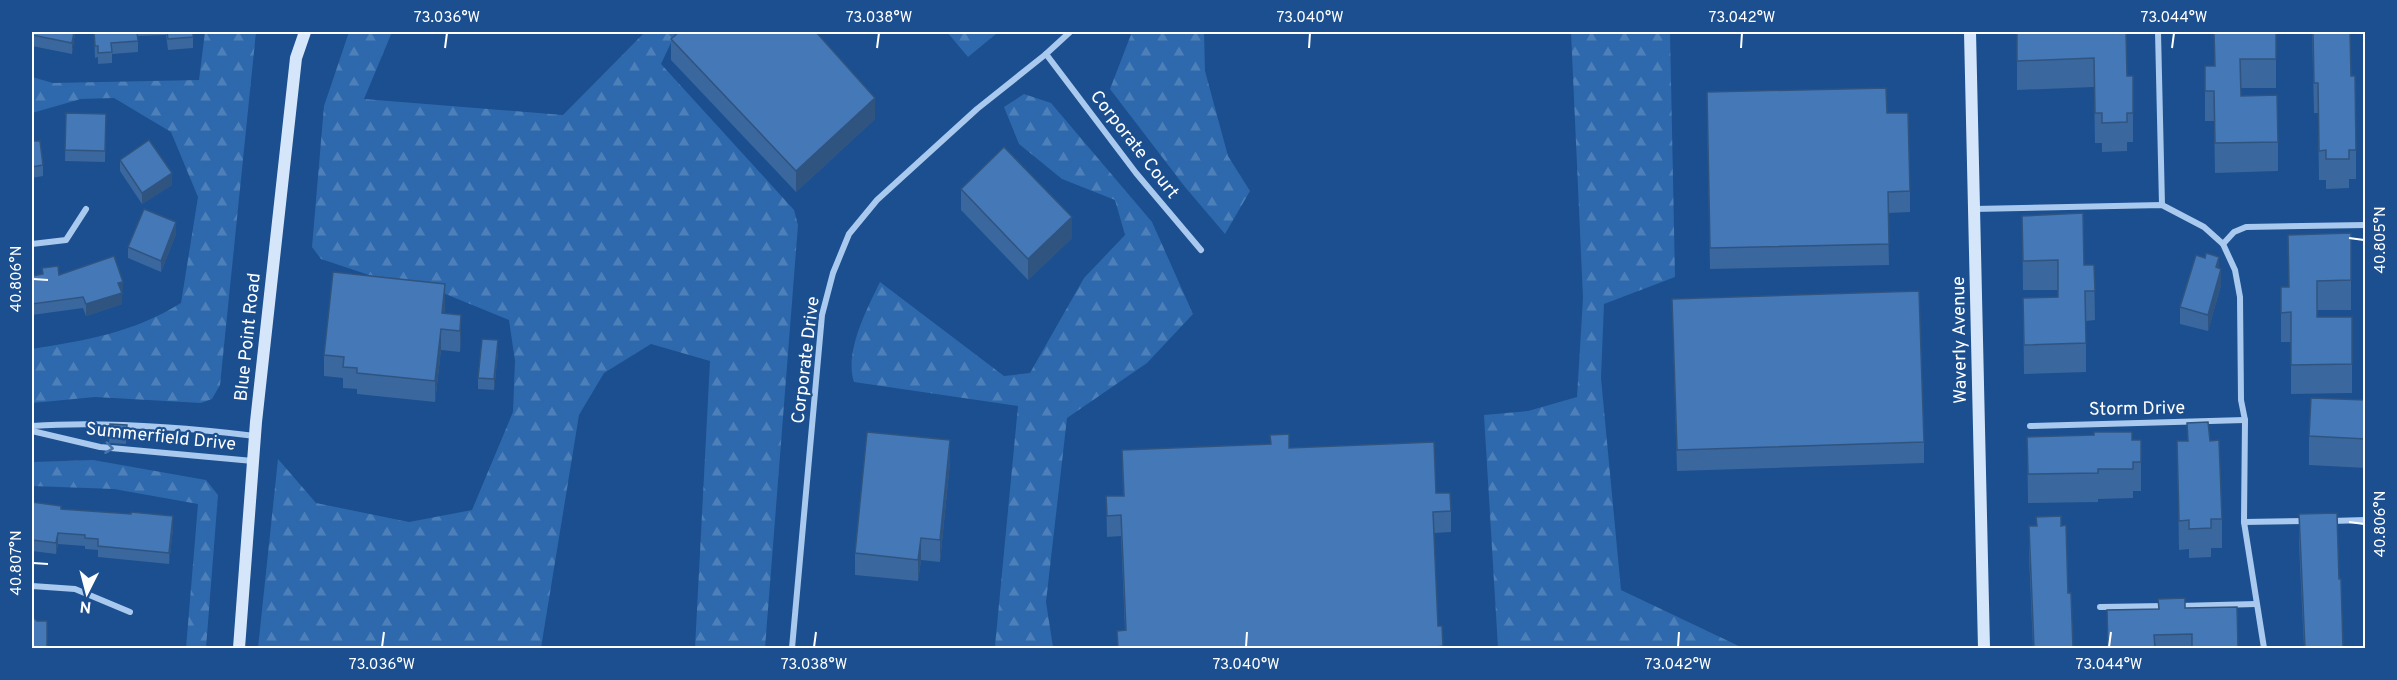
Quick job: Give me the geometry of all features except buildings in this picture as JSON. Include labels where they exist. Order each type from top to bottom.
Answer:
[{"type":"street","name":"Blue Point Road","points":[[239,648],[255,436],[296,58],[305,32]]},
{"type":"street","name":"Corporate Drive","points":[[792,648],[822,315],[833,273],[849,234],[877,200],[977,109],[1070,32]]},
{"type":"street","name":"Waverly Avenue","points":[[1970,32],[1984,648]]},
{"type":"street","points":[[2158,32],[2162,205]]},
{"type":"street","name":"Corporate Court","points":[[1046,54],[1136,172],[1201,250]]},
{"type":"street","points":[[1974,210],[2162,205],[2204,227],[2223,244],[2235,270],[2240,297],[2241,400],[2245,420],[2244,522],[2264,648]]},
{"type":"street","points":[[32,244],[66,240],[86,209]]},
{"type":"street","points":[[2223,244],[2234,232],[2246,227],[2366,225]]},
{"type":"street","name":"Storm Drive","points":[[2030,426],[2245,420]]},
{"type":"street","name":"Summerfield Drive","points":[[32,426],[74,423],[125,425],[255,436]]},
{"type":"street","name":"Summerfield Drive","points":[[32,431],[100,447],[253,461]]},
{"type":"street","points":[[2323,521],[2366,520]]},
{"type":"street","points":[[2244,522],[2312,521]]},
{"type":"street","points":[[32,586],[75,589],[130,612]]},
{"type":"street","points":[[2100,607],[2256,604]]},
{"type":"green space","points":[[205,32],[256,32],[220,385],[212,399],[201,403],[95,397],[32,403],[32,349],[109,334],[145,322],[181,303],[198,197],[171,132],[114,98],[81,99],[32,113],[32,77],[53,83],[199,80]]},
{"type":"green space","points":[[349,32],[392,32],[364,99],[563,115],[645,32],[676,32],[661,64],[794,210],[798,225],[765,648],[695,648],[710,361],[651,344],[604,373],[579,415],[541,648],[258,648],[278,459],[316,503],[409,522],[472,510],[513,412],[515,361],[509,320],[421,284],[378,278],[321,259],[312,247],[324,106]]},
{"type":"green space","points":[[947,32],[994,32],[996,34],[968,57]]},
{"type":"green space","points":[[1132,32],[1204,32],[1205,71],[1228,156],[1250,191],[1225,234],[1185,187],[1110,89]]},
{"type":"green space","points":[[1571,32],[1670,32],[1675,277],[1604,304],[1601,378],[1621,590],[1743,648],[1498,648],[1484,415],[1528,411],[1577,397],[1583,298]]},
{"type":"green space","points":[[1024,94],[1051,103],[1152,222],[1193,314],[1147,363],[1067,418],[1046,602],[1053,647],[1050,648],[999,648],[995,646],[1018,406],[854,382],[852,370],[854,344],[858,331],[880,282],[1004,376],[1030,373],[1084,278],[1125,235],[1115,200],[1062,179],[1019,144],[1004,107]]},
{"type":"green space","points":[[93,460],[206,480],[218,495],[206,648],[186,648],[198,504],[114,489],[32,486],[32,462]]}]
